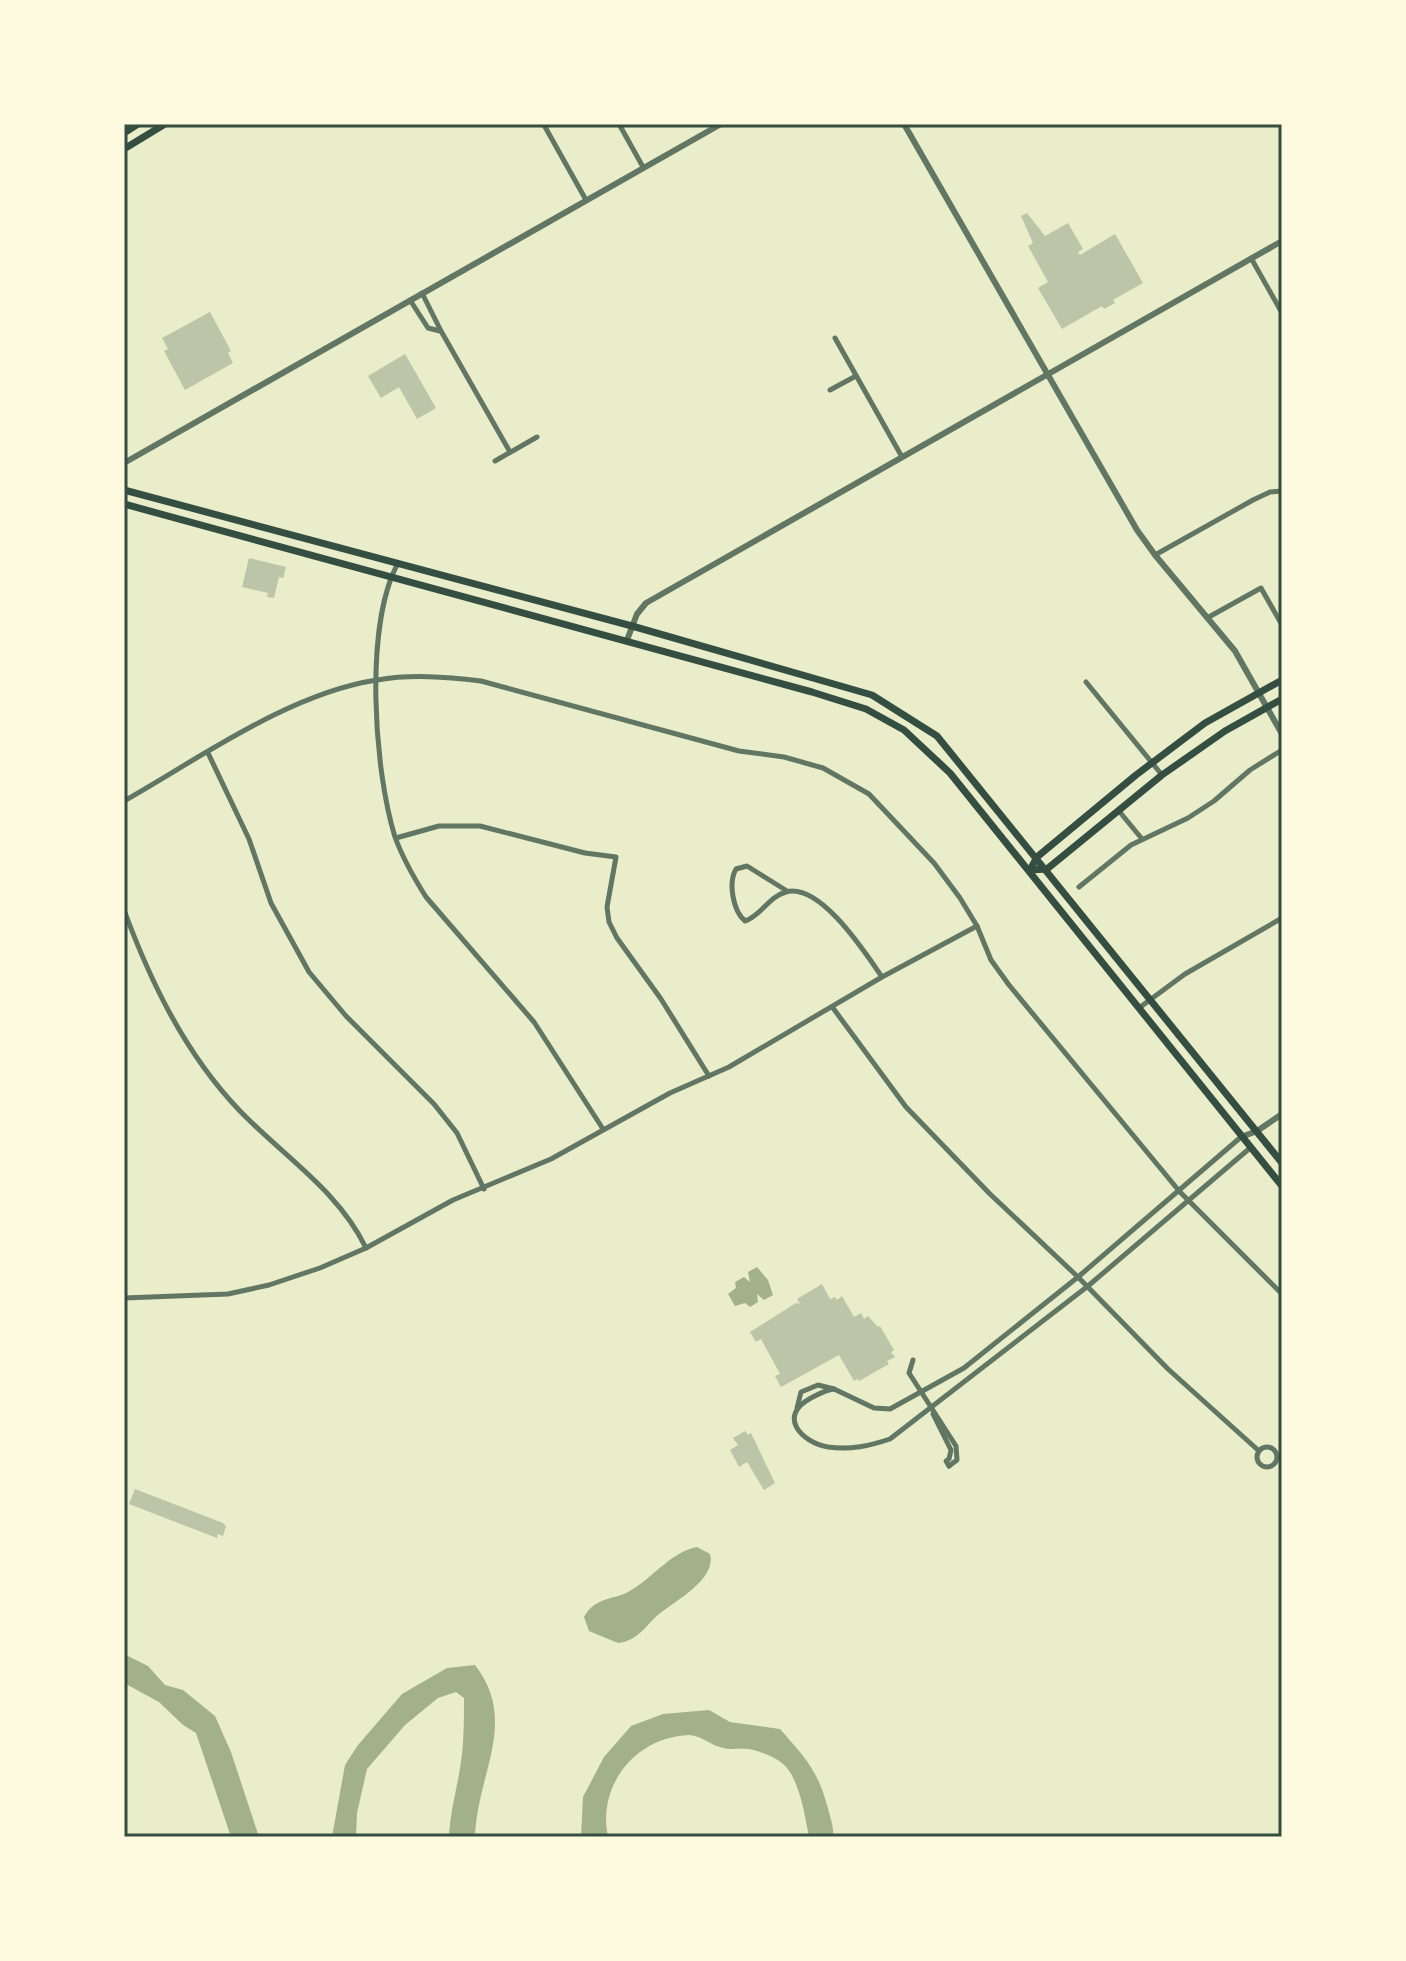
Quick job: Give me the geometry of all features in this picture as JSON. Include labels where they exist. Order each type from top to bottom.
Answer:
[{"type":"main road","points":[[124,133],[137,124]]},
{"type":"main road","points":[[124,149],[165,124]]},
{"type":"main road","points":[[124,490],[632,626],[872,695],[937,736],[1282,1163]]},
{"type":"main road","points":[[124,504],[750,674],[866,709],[904,730],[950,773],[1282,1186]]},
{"type":"main road","points":[[268,544],[272,529]]},
{"type":"main road","points":[[303,554],[307,539]]},
{"type":"main road","points":[[516,610],[519,597]]},
{"type":"main road","points":[[750,674],[754,660]]},
{"type":"main road","points":[[1030,870],[1037,857],[1152,762],[1205,723],[1282,680]]},
{"type":"main road","points":[[1030,870],[1047,869],[1162,775],[1225,731],[1282,699]]},
{"type":"main road","points":[[950,773],[962,765]]},
{"type":"street","points":[[137,124],[143,137]]},
{"type":"street","points":[[544,124],[586,200]]},
{"type":"street","points":[[619,124],[643,167]]},
{"type":"street","points":[[124,463],[721,124]]},
{"type":"street","points":[[904,124],[1129,517],[1155,555],[1235,651],[1282,734]]},
{"type":"street","points":[[627,640],[637,614],[646,603],[1282,241]]},
{"type":"street","points":[[1251,258],[1282,313]]},
{"type":"street","points":[[422,293],[510,452]]},
{"type":"street","points":[[410,300],[428,328],[441,331]]},
{"type":"street","points":[[835,338],[902,457]]},
{"type":"street","points":[[830,390],[856,376]]},
{"type":"street","points":[[495,461],[537,437]]},
{"type":"street","points":[[1155,555],[1253,500],[1270,492],[1282,491]]},
{"type":"street","points":[[398,563],[390,577],[379,629],[377,680],[380,756],[396,838],[412,876],[426,897],[534,1022],[603,1129]]},
{"type":"street","points":[[1207,618],[1261,588],[1282,625]]},
{"type":"street","points":[[124,801],[256,725],[313,697],[377,680],[447,677],[481,681],[727,748],[784,757],[823,768],[869,794],[934,863],[960,898],[977,926],[991,960],[1009,985],[1180,1192],[1282,1294]]},
{"type":"street","points":[[1086,682],[1162,775]]},
{"type":"street","points":[[1079,887],[1121,852],[1188,818],[1282,750]]},
{"type":"street","points":[[208,753],[249,839],[271,903],[309,972],[346,1016],[434,1104],[457,1133],[484,1189]]},
{"type":"street","points":[[1119,811],[1142,839]]},
{"type":"street","points":[[396,838],[439,826],[480,826],[585,853],[616,857],[607,907],[609,922],[709,1076]]},
{"type":"street","points":[[787,891],[747,866],[736,869],[732,879],[738,910],[745,921],[751,920],[767,903],[787,891],[797,891],[816,900],[835,917],[882,977]]},
{"type":"street","points":[[124,910],[145,967],[176,1027],[239,1109],[334,1199],[355,1226],[366,1248]]},
{"type":"street","points":[[1139,1008],[1185,974],[1282,918]]},
{"type":"street","points":[[124,1298],[228,1294],[269,1285],[320,1268],[366,1248],[453,1200],[551,1159],[603,1129],[729,1067],[882,977],[977,926]]},
{"type":"street","points":[[833,1008],[906,1107],[1188,1388],[1259,1451]]},
{"type":"street","points":[[1257,1131],[1250,1148],[1088,1286],[932,1411],[890,1439],[852,1449],[826,1446],[807,1439],[797,1430],[794,1418],[799,1397],[805,1389],[818,1385],[874,1408],[890,1409],[964,1368],[1180,1192],[1241,1137],[1257,1131],[1282,1114]]},
{"type":"street","points":[[913,1360],[909,1373],[951,1450],[946,1461],[949,1466],[957,1460],[956,1446],[942,1421],[932,1411]]},
{"type":"street","points":[[797,1408],[825,1390],[834,1389]]},
{"type":"street","points":[[1267,1447],[1275,1449],[1277,1460],[1263,1466],[1258,1461],[1259,1451],[1267,1447]]},
{"type":"shaded area","points":[[757,1267],[768,1280],[773,1295],[764,1300],[757,1294],[758,1302],[750,1307],[745,1303],[735,1306],[728,1294],[736,1288],[735,1282],[744,1277],[750,1282],[748,1272]]},
{"type":"shaded area","points":[[697,1547],[710,1554],[707,1572],[701,1581],[636,1636],[618,1643],[589,1631],[584,1617],[594,1605],[627,1593],[672,1559]]},
{"type":"shaded area","points":[[124,1654],[148,1666],[165,1685],[183,1690],[215,1716],[231,1752],[259,1837],[231,1837],[196,1733],[159,1702],[124,1683]]},
{"type":"shaded area","points":[[475,1665],[488,1686],[494,1707],[495,1728],[475,1837],[449,1837],[463,1736],[464,1698],[456,1692],[438,1698],[405,1725],[367,1769],[357,1813],[356,1837],[332,1837],[345,1765],[358,1745],[402,1694],[447,1668]]},
{"type":"shaded area","points":[[709,1710],[730,1722],[780,1729],[816,1775],[829,1812],[833,1837],[809,1837],[797,1787],[788,1769],[779,1761],[756,1751],[723,1748],[689,1735],[670,1738],[637,1755],[624,1768],[608,1800],[608,1837],[581,1837],[583,1797],[604,1757],[631,1726],[663,1714]]},
{"type":"building","points":[[1027,213],[1045,236],[1068,223],[1083,249],[1078,252],[1080,255],[1115,234],[1143,283],[1113,300],[1115,303],[1104,309],[1102,306],[1062,329],[1038,288],[1048,282],[1028,246],[1033,243],[1021,216]]},
{"type":"building","points":[[210,312],[231,351],[228,353],[233,363],[185,390],[164,351],[168,349],[162,338]]},
{"type":"building","points":[[405,354],[436,408],[417,419],[399,387],[381,398],[368,376]]},
{"type":"building","points":[[249,558],[286,567],[283,578],[279,577],[274,598],[267,597],[268,593],[242,587]]},
{"type":"building","points":[[822,1284],[830,1299],[835,1297],[837,1300],[842,1296],[854,1317],[861,1313],[864,1319],[868,1316],[880,1326],[895,1357],[887,1361],[889,1364],[854,1381],[839,1355],[781,1387],[775,1376],[780,1374],[761,1339],[756,1342],[750,1332],[796,1303],[800,1304],[797,1299]]},
{"type":"building","points":[[745,1431],[748,1435],[751,1433],[775,1483],[764,1490],[747,1462],[739,1467],[730,1450],[738,1445],[733,1438]]},
{"type":"building","points":[[135,1489],[223,1523],[226,1526],[223,1536],[218,1534],[217,1538],[129,1504]]}]
